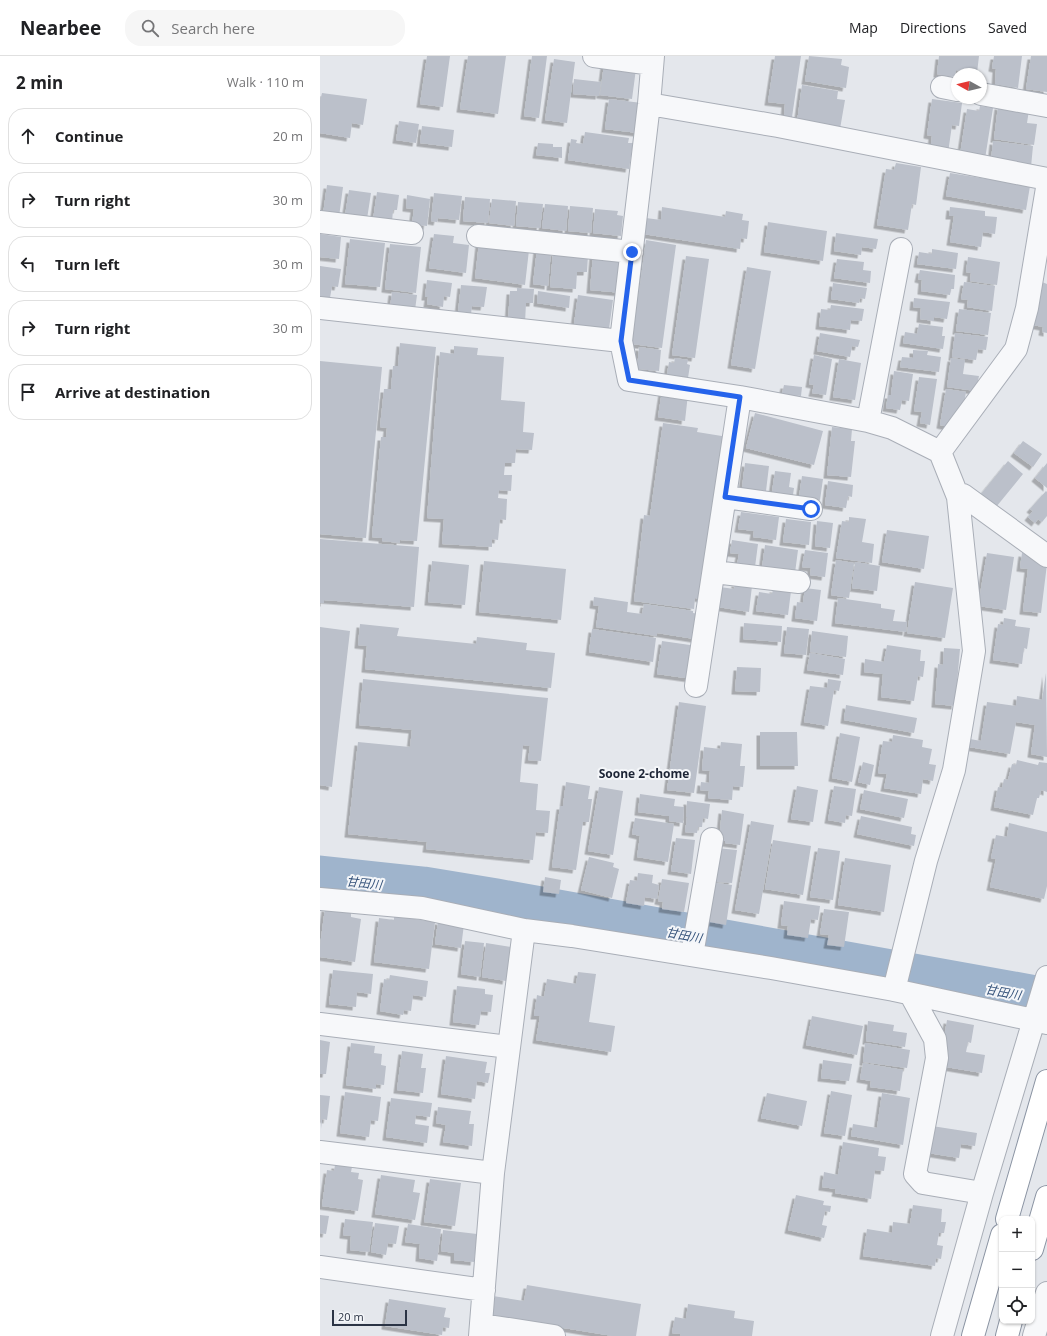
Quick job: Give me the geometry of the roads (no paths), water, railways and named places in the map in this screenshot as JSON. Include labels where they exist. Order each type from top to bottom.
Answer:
[{"type":"highway","points":[[1008,1216],[1047,1081]]},
{"type":"highway","points":[[1035,1239],[1047,1197]]},
{"type":"highway","points":[[973,1336],[999,1245]]},
{"type":"highway","points":[[1007,1336],[1010,1324]]},
{"type":"street","points":[[594,56],[653,60],[621,341],[629,380],[740,397],[868,421],[892,428],[940,452],[958,497],[974,651],[954,770],[926,861],[902,992],[935,1039],[937,1058],[915,1174],[923,1183],[982,1193]]},
{"type":"street","points":[[987,95],[1047,106]]},
{"type":"street","points":[[649,104],[778,126],[1047,179]]},
{"type":"street","points":[[940,452],[1016,350],[1027,308],[1047,188]]},
{"type":"street","points":[[320,222],[412,233]]},
{"type":"street","points":[[478,236],[632,252]]},
{"type":"street","points":[[868,421],[901,249]]},
{"type":"street","points":[[320,308],[621,341]]},
{"type":"street","points":[[696,686],[740,397]]},
{"type":"street","points":[[958,497],[964,495],[1047,556]]},
{"type":"street","points":[[725,497],[811,509]]},
{"type":"street","points":[[714,572],[799,582]]},
{"type":"street","points":[[692,956],[712,839]]},
{"type":"street","points":[[320,899],[422,908],[524,930],[771,968],[902,992],[1042,1004],[982,1193],[942,1336]]},
{"type":"street","points":[[524,930],[492,1173],[481,1330],[554,1336]]},
{"type":"street","points":[[320,1024],[509,1047]]},
{"type":"street","points":[[320,1152],[492,1173]]},
{"type":"street","points":[[320,1267],[484,1290]]},
{"type":"street","points":[[1034,1336],[1047,1293]]},
{"type":"waterway","name":"甘田川","points":[[320,878],[423,889],[496,901],[1047,1000]]},
{"type":"district","name":"Soone 2-chome","points":[[644,773]]}]
